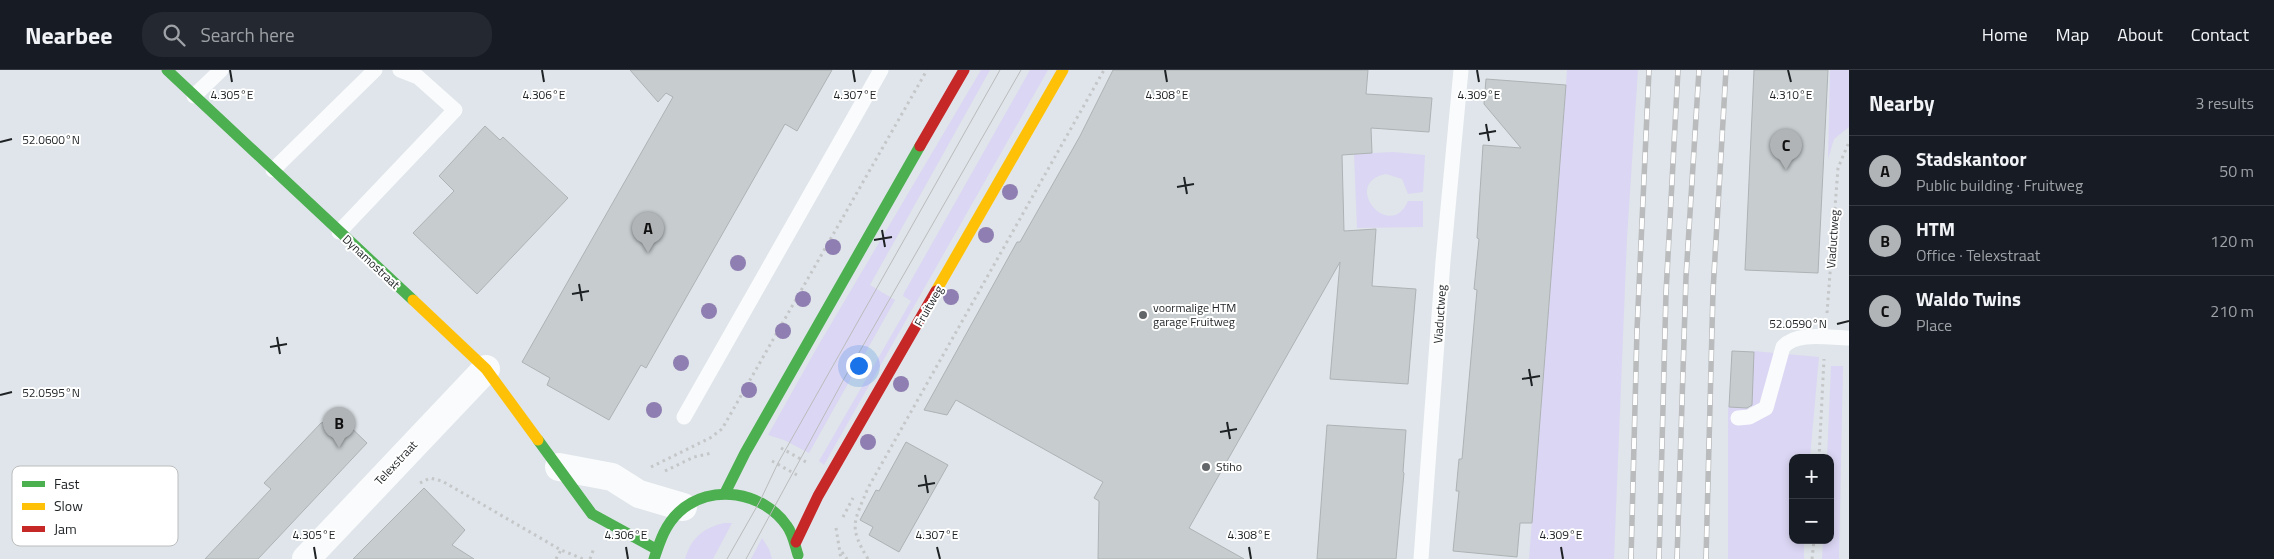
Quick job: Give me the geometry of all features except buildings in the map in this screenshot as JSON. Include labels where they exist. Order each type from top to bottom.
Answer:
[{"type":"street","name":"Dynamostraat","points":[[167,70],[486,369],[592,514],[655,554]]},
{"type":"street","points":[[725,493],[752,442],[964,70]]},
{"type":"street","name":"Fruitweg","points":[[796,542],[826,482],[1063,70]]},
{"type":"street","name":"Telexstraat","points":[[306,559],[486,369]]},
{"type":"street","points":[[559,467],[612,477],[639,494],[684,507]]},
{"type":"street","points":[[655,554],[666,526],[684,507],[710,495],[725,493],[749,496],[767,505],[783,519],[796,542],[799,559]]},
{"type":"lane","points":[[194,96],[221,70]]},
{"type":"lane","points":[[273,170],[375,70]]},
{"type":"lane","points":[[339,232],[455,110],[418,77],[400,70]]},
{"type":"lane","points":[[684,417],[881,70]]},
{"type":"lane","name":"Viaductweg","points":[[1421,559],[1461,70]]},
{"type":"lane","points":[[1738,418],[1749,417],[1766,408],[1783,347],[1789,340],[1849,338]]},
{"type":"path","points":[[628,487],[642,472],[678,452],[710,438],[722,429],[927,70]]},
{"type":"path","points":[[868,559],[856,540],[854,523],[868,488],[1104,70]]},
{"type":"path","name":"Viaductweg","points":[[1818,454],[1838,168],[1849,142]]},
{"type":"path","points":[[722,429],[738,440],[772,444],[786,451],[818,471],[839,498],[859,508]]},
{"type":"path","points":[[418,484],[430,478],[442,481],[561,550],[583,559]]},
{"type":"path","points":[[590,559],[604,521]]},
{"type":"path","points":[[1812,559],[1814,544]]},
{"type":"path","points":[[556,559],[561,550]]},
{"type":"path","points":[[842,552],[847,559]]},
{"type":"shaded area","points":[[981,70],[990,70],[870,285],[895,300],[809,453],[784,440],[768,435],[815,351]]},
{"type":"shaded area","points":[[1030,70],[1048,70],[824,465],[819,461],[911,301],[903,296],[904,293]]},
{"type":"shaded area","points":[[1567,70],[1638,70],[1627,238],[1614,559],[1529,559]]},
{"type":"shaded area","points":[[1830,70],[1849,70],[1849,127],[1834,139],[1828,159]]},
{"type":"shaded area","points":[[1393,152],[1425,155],[1423,192],[1408,194],[1402,179],[1386,174],[1373,179],[1368,188],[1368,198],[1373,207],[1381,213],[1390,216],[1400,212],[1408,201],[1423,201],[1423,227],[1357,228],[1354,154]]},
{"type":"shaded area","points":[[1754,351],[1819,357],[1810,454],[1789,454],[1789,544],[1804,544],[1804,559],[1728,559],[1728,407],[1751,408]]},
{"type":"shaded area","points":[[1831,366],[1843,366],[1839,559],[1822,559],[1823,544],[1834,544],[1834,454],[1827,454]]},
{"type":"shaded area","points":[[724,523],[732,523],[713,559],[685,559],[691,545],[699,535],[710,528]]},
{"type":"shaded area","points":[[762,538],[769,549],[772,559],[751,559]]},
{"type":"tram line","points":[[727,559],[760,501],[778,463],[1000,70]]},
{"type":"tram line","points":[[746,559],[845,377],[1021,70]]},
{"type":"railway","points":[[1631,559],[1637,330],[1649,70]]},
{"type":"railway","points":[[1659,559],[1666,293],[1678,70]]},
{"type":"railway","points":[[1677,559],[1686,277],[1699,70]]},
{"type":"railway","points":[[1706,559],[1713,291],[1726,70]]},
{"type":"traffic: fast","points":[[167,70],[413,300]]},
{"type":"traffic: fast","points":[[725,493],[745,453],[920,146]]},
{"type":"traffic: fast","points":[[538,440],[592,514],[656,549]]},
{"type":"traffic: fast","points":[[654,559],[667,528],[679,512],[692,503],[706,497],[721,494],[751,499],[765,505],[777,514],[789,529],[798,555]]},
{"type":"traffic: slow","points":[[936,291],[1063,70]]},
{"type":"traffic: slow","points":[[413,300],[486,369],[538,440]]},
{"type":"traffic: jam","points":[[920,146],[964,70]]},
{"type":"traffic: jam","points":[[796,542],[818,496],[936,291]]},
{"type":"place","name":"Waldo Twins","points":[[1786,170]]},
{"type":"place","name":"Stadskantoor","points":[[648,253]]},
{"type":"place","name":"voormalige HTM garage Fruitweg","points":[[1143,315]]},
{"type":"place","name":"HTM","points":[[339,448]]},
{"type":"place","name":"Stiho","points":[[1206,467]]}]
